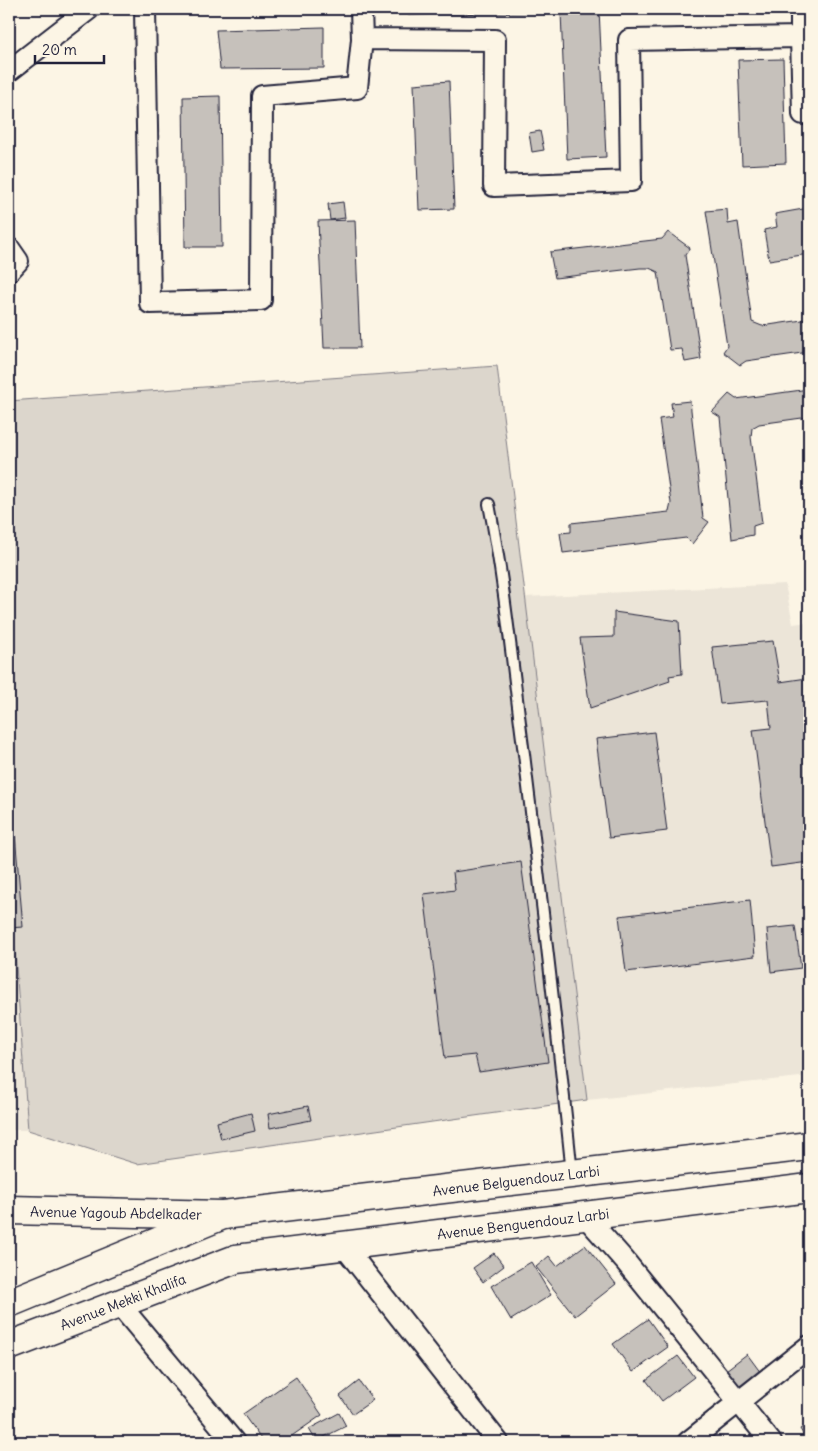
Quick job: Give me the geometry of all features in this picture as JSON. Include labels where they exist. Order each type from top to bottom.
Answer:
[{"type":"main road","name":"Avenue Belguendouz Larbi","points":[[223,1215],[809,1146]]},
{"type":"main road","name":"Avenue Benguendouz Larbi","points":[[236,1259],[809,1188]]},
{"type":"main road","name":"Avenue Yagoub Abdelkader","points":[[9,1210],[223,1215]]},
{"type":"main road","points":[[9,1303],[223,1215]]},
{"type":"main road","name":"Avenue Mekki Khalifa","points":[[9,1346],[236,1259]]},
{"type":"street","points":[[9,72],[89,9]]},
{"type":"street","points":[[145,9],[150,303],[261,300],[262,96],[357,88],[362,39],[361,9]]},
{"type":"street","points":[[801,9],[803,114],[809,114]]},
{"type":"street","points":[[362,39],[495,40],[494,186],[631,181],[628,40],[801,37]]},
{"type":"street","points":[[9,248],[18,261],[9,271]]},
{"type":"street","points":[[586,1217],[625,1261],[770,1442]]},
{"type":"street","points":[[343,1245],[498,1442]]},
{"type":"street","points":[[119,1304],[234,1442]]},
{"type":"street","points":[[688,1442],[809,1346]]},
{"type":"lane","points":[[489,504],[498,550],[528,787],[558,1038],[572,1175]]},
{"type":"shaded area","points":[[497,366],[587,1100],[137,1164],[28,1130],[9,870],[9,401]]},
{"type":"shaded area","points":[[785,584],[793,624],[809,622],[809,1076],[587,1100],[525,597]]},
{"type":"shaded area","points":[[9,870],[28,1130],[9,1130]]},
{"type":"building","points":[[408,9],[535,9],[535,12],[408,15]]},
{"type":"building","points":[[599,9],[606,157],[567,159],[561,12]]},
{"type":"building","points":[[324,27],[324,68],[220,69],[216,30]]},
{"type":"building","points":[[783,59],[786,163],[742,165],[738,60]]},
{"type":"building","points":[[449,81],[454,209],[419,210],[414,84]]},
{"type":"building","points":[[220,96],[222,247],[185,247],[183,97]]},
{"type":"building","points":[[540,131],[544,150],[532,152],[529,133]]},
{"type":"building","points":[[343,202],[345,218],[330,220],[328,204]]},
{"type":"building","points":[[809,208],[809,254],[769,260],[764,230],[777,227],[775,214]]},
{"type":"building","points":[[727,209],[728,224],[738,222],[752,322],[762,326],[809,319],[809,352],[746,361],[740,365],[723,352],[727,346],[706,211]]},
{"type":"building","points":[[355,220],[360,348],[324,348],[318,221]]},
{"type":"building","points":[[668,232],[690,248],[685,255],[701,359],[685,362],[682,349],[670,350],[658,272],[649,268],[640,268],[555,278],[550,252],[662,239]]},
{"type":"building","points":[[809,389],[809,417],[759,424],[752,428],[751,437],[762,523],[753,526],[753,535],[732,539],[720,417],[712,412],[729,394],[736,399]]},
{"type":"building","points":[[690,401],[703,518],[709,522],[692,544],[686,538],[563,553],[560,533],[571,532],[571,523],[669,512],[671,503],[659,419],[673,417],[671,403]]},
{"type":"building","points":[[614,612],[679,621],[682,674],[669,676],[670,681],[590,708],[580,638],[614,637]]},
{"type":"building","points":[[773,641],[780,682],[807,678],[804,651],[809,650],[809,862],[771,867],[753,730],[771,728],[768,700],[720,704],[712,647]]},
{"type":"building","points":[[654,732],[667,831],[609,838],[596,739]]},
{"type":"building","points":[[9,788],[11,788],[23,927],[9,928]]},
{"type":"building","points":[[521,862],[548,1062],[479,1072],[475,1055],[445,1058],[424,894],[455,890],[453,872]]},
{"type":"building","points":[[809,893],[809,933],[804,894]]},
{"type":"building","points":[[750,900],[755,956],[626,972],[619,916]]},
{"type":"building","points":[[795,926],[801,968],[771,972],[767,929]]},
{"type":"building","points":[[308,1106],[311,1120],[270,1128],[268,1114]]},
{"type":"building","points":[[251,1113],[255,1131],[221,1139],[217,1122]]},
{"type":"building","points":[[585,1245],[616,1284],[575,1316],[536,1267],[549,1256],[557,1266]]},
{"type":"building","points":[[494,1253],[504,1266],[483,1282],[473,1268]]},
{"type":"building","points":[[531,1262],[551,1295],[511,1320],[491,1286]]},
{"type":"building","points":[[648,1319],[668,1347],[633,1372],[613,1344]]},
{"type":"building","points":[[747,1354],[761,1373],[740,1389],[726,1370]]},
{"type":"building","points":[[678,1356],[694,1377],[662,1401],[646,1380]]},
{"type":"building","points":[[296,1377],[322,1415],[283,1442],[263,1442],[243,1414]]},
{"type":"building","points":[[359,1381],[373,1400],[353,1414],[340,1396]]},
{"type":"building","points":[[339,1413],[346,1426],[316,1441],[309,1429]]},
{"type":"building","points":[[809,1423],[809,1442],[808,1442],[800,1429]]}]
